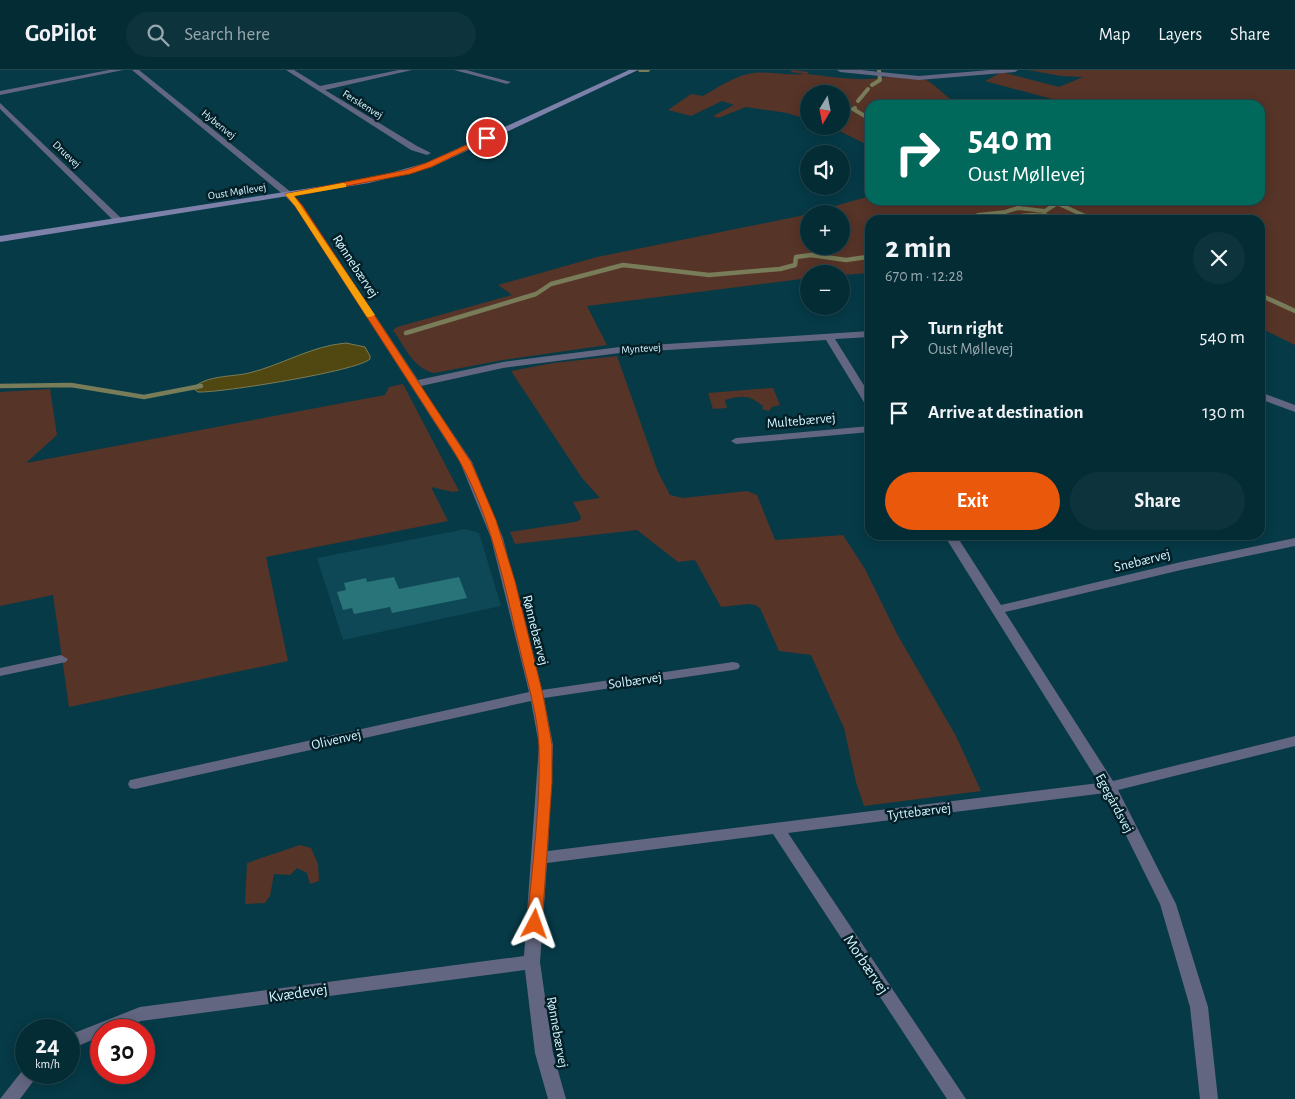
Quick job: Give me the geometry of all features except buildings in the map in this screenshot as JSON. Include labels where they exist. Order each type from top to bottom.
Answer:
[{"type":"street","points":[[0,93],[120,70]]},
{"type":"street","name":"Hybenvej","points":[[135,70],[288,194]]},
{"type":"street","name":"Ferskenvej","points":[[288,70],[414,148],[427,153]]},
{"type":"street","points":[[318,89],[409,70]]},
{"type":"street","points":[[457,70],[507,82]]},
{"type":"street","name":"Oust Møllevej","points":[[0,239],[369,181],[429,165],[635,70]]},
{"type":"street","points":[[840,70],[928,78],[955,76],[967,72],[1015,70]]},
{"type":"street","name":"Druevej","points":[[0,105],[118,220]]},
{"type":"street","name":"Rønnebærvej","points":[[288,194],[298,205],[466,462],[488,514],[509,581],[537,695],[546,745],[532,962],[544,1053],[557,1099]]},
{"type":"street","name":"Myntevej","points":[[416,384],[503,365],[611,351],[865,334]]},
{"type":"street","points":[[829,337],[865,396]]},
{"type":"street","points":[[1265,397],[1295,409]]},
{"type":"street","name":"Multebærvej","points":[[736,441],[865,429]]},
{"type":"street","name":"Egegårdsvej","points":[[953,540],[1109,787],[1168,904],[1199,1007],[1209,1099]]},
{"type":"street","name":"Snebærvej","points":[[997,610],[1181,566],[1295,542]]},
{"type":"street","points":[[0,672],[61,659]]},
{"type":"street","name":"Solbærvej","points":[[537,695],[733,666]]},
{"type":"street","name":"Olivenvej","points":[[135,784],[537,695]]},
{"type":"street","name":"Tyttebærvej","points":[[539,858],[1109,787],[1295,741]]},
{"type":"street","name":"Morbærvej","points":[[777,828],[957,1099]]},
{"type":"street","name":"Kvædevej","points":[[80,1039],[140,1014],[532,962]]},
{"type":"street","points":[[9,1099],[21,1084]]},
{"type":"shaded area","points":[[793,70],[809,72],[807,74],[854,79],[912,76],[931,83],[951,100],[865,100],[865,144],[847,135],[850,135],[850,85],[800,85],[800,117],[787,113],[746,107],[718,118],[713,116],[734,105],[722,101],[691,116],[668,110],[691,94],[703,96],[727,82],[746,74],[805,74],[790,72]]},
{"type":"shaded area","points":[[1028,70],[1295,70],[1295,345],[1265,330],[1265,215],[865,215],[865,273],[850,274],[850,265],[800,265],[800,279],[587,306],[607,345],[503,360],[434,373],[420,367],[415,362],[393,330],[397,327],[512,295],[498,285],[597,257],[800,216],[800,255],[850,255],[850,205],[838,205],[865,197],[865,205],[1265,205],[1265,100],[1055,100],[985,81],[1002,72],[1059,87],[1083,77],[1061,76]]},
{"type":"shaded area","points":[[1041,213],[1052,215],[1020,215]]},
{"type":"shaded area","points":[[346,343],[365,347],[370,359],[360,364],[316,375],[259,385],[198,392],[193,388],[205,381],[261,370],[321,348]]},
{"type":"shaded area","points":[[617,356],[658,472],[670,495],[683,498],[747,491],[757,495],[775,540],[843,535],[865,569],[897,634],[956,736],[981,791],[864,806],[856,782],[844,728],[811,655],[779,651],[760,608],[755,605],[721,607],[695,560],[678,562],[637,530],[515,544],[510,532],[575,522],[580,520],[581,517],[573,502],[600,498],[582,478],[511,371],[553,363]]},
{"type":"shaded area","points":[[403,384],[459,491],[453,492],[431,487],[448,521],[266,557],[288,661],[69,707],[53,595],[0,606],[0,392],[50,389],[57,435],[26,463],[385,395],[389,387]]},
{"type":"shaded area","points":[[773,388],[780,405],[772,407],[769,411],[762,409],[763,406],[746,397],[725,400],[727,408],[713,409],[708,393]]},
{"type":"shaded area","points":[[466,529],[479,533],[501,606],[343,640],[317,558]]},
{"type":"shaded area","points":[[300,845],[311,848],[318,864],[319,881],[310,884],[307,873],[297,868],[290,875],[274,874],[270,896],[265,903],[245,904],[247,863]]},
{"type":"waterway","points":[[640,70],[648,70]]},
{"type":"waterway","points":[[872,85],[880,80],[879,70]]},
{"type":"waterway","points":[[858,101],[868,89]]},
{"type":"waterway","points":[[855,108],[853,109],[865,116]]},
{"type":"waterway","points":[[978,215],[1005,212],[1018,208],[1045,211],[1054,205]]},
{"type":"waterway","points":[[1061,205],[1083,215]]},
{"type":"waterway","points":[[406,333],[536,294],[551,284],[623,265],[709,275],[780,269],[795,265],[796,257],[811,255],[846,260],[865,257]]},
{"type":"waterway","points":[[1265,297],[1295,311]]},
{"type":"waterway","points":[[0,386],[71,385],[144,397],[201,386]]},
{"type":"slow traffic","points":[[343,185],[288,194],[298,205],[370,315]]},
{"type":"route","points":[[487,138],[429,165],[408,172],[369,181],[288,194],[298,205],[466,462],[491,520],[509,581],[537,695],[546,745],[535,924]]}]
